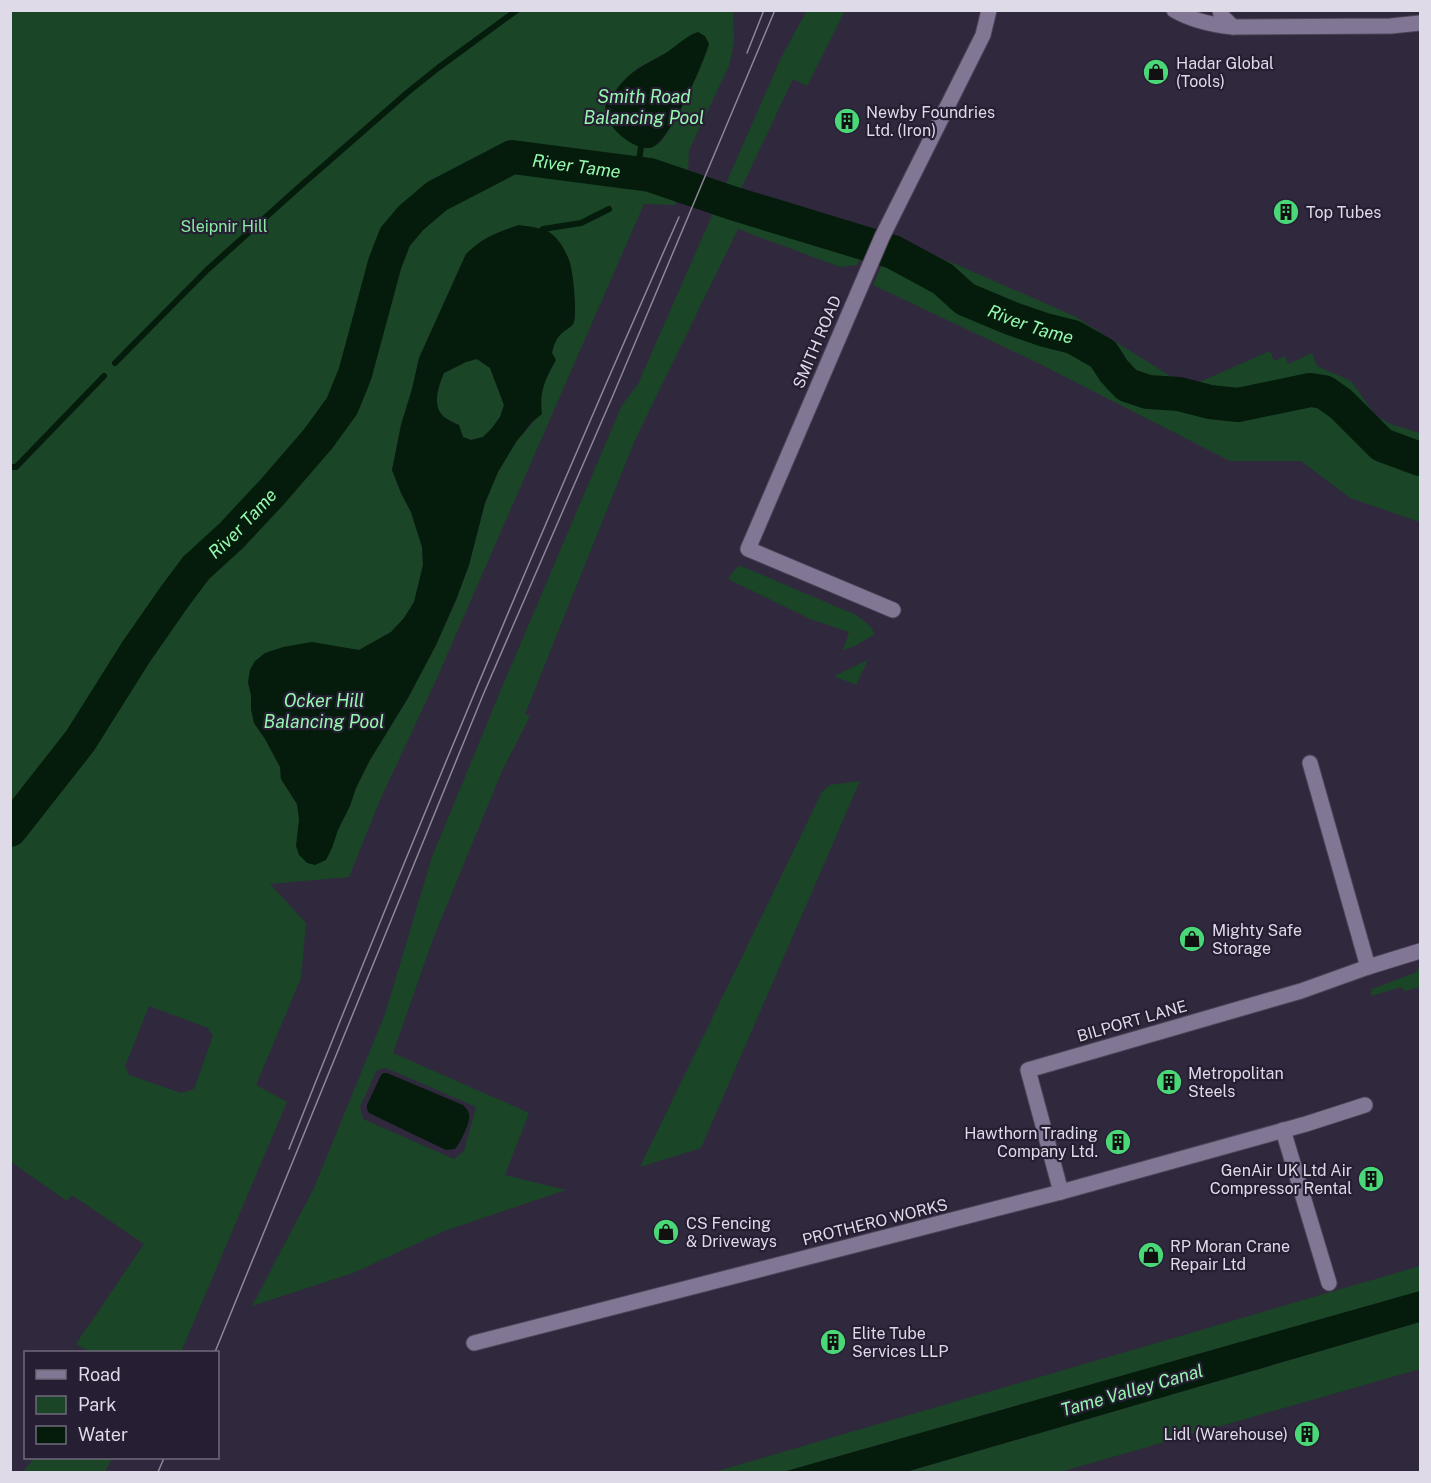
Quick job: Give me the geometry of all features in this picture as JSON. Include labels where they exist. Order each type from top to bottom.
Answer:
[{"type":"street","name":"SMITH ROAD","points":[[893,610],[748,549],[867,269],[983,35],[989,10]]},
{"type":"street","points":[[1220,10],[1221,15],[1233,27]]},
{"type":"street","points":[[1175,11],[1210,25],[1233,27],[1391,26],[1420,23]]},
{"type":"street","points":[[1310,763],[1368,967]]},
{"type":"street","name":"BILPORT LANE","points":[[1061,1192],[1028,1070],[1301,991],[1420,951]]},
{"type":"street","name":"PROTHERO WORKS","points":[[474,1343],[1061,1192],[1365,1105]]},
{"type":"street","points":[[1283,1130],[1329,1283]]},
{"type":"green space","points":[[807,10],[845,11],[807,86],[793,79],[738,195],[837,227],[845,221],[873,234],[857,265],[840,267],[738,229],[635,440],[525,714],[530,716],[502,771],[433,939],[393,1053],[529,1113],[505,1175],[566,1190],[444,1231],[353,1273],[252,1306],[314,1188],[385,1014],[432,857],[500,692],[622,405],[638,384],[781,58]],"holes":[[[386,1068],[476,1107],[464,1151],[454,1159],[363,1119],[360,1107],[377,1070]]]},
{"type":"green space","name":"Sleipnir Hill","points":[[10,11],[733,11],[734,42],[729,66],[689,150],[688,173],[675,205],[644,204],[437,678],[380,800],[349,877],[270,884],[306,923],[301,978],[256,1085],[287,1102],[181,1351],[88,1351],[76,1344],[144,1244],[72,1195],[67,1201],[11,1162]],"holes":[[[691,35],[705,55],[668,132],[660,143],[651,148],[641,147],[636,69],[668,52]],[[466,254],[573,292],[575,317],[573,325],[560,334],[554,344],[552,353],[556,360],[544,383],[540,401],[541,408],[537,418],[516,442],[498,472],[485,503],[469,565],[456,600],[436,645],[408,698],[370,760],[356,788],[300,819],[297,804],[281,779],[280,767],[254,723],[248,682],[250,670],[255,661],[343,648],[359,650],[391,632],[414,602],[423,565],[422,547],[411,512],[392,470],[419,358]],[[149,1006],[208,1028],[213,1036],[194,1089],[181,1093],[129,1075],[125,1066]]]},
{"type":"green space","points":[[892,241],[953,263],[1074,316],[1188,387],[1270,351],[1274,361],[1285,356],[1288,364],[1312,353],[1317,366],[1351,381],[1375,415],[1390,424],[1420,433],[1420,522],[1350,498],[1301,461],[1230,461],[1038,363],[873,285]]},
{"type":"green space","points":[[477,359],[490,368],[504,405],[500,417],[492,428],[483,437],[471,440],[463,438],[459,425],[442,415],[437,400],[444,373]]},
{"type":"green space","points":[[741,566],[856,615],[870,626],[875,634],[843,650],[849,632],[810,619],[728,579],[736,568]]},
{"type":"green space","points":[[868,660],[856,685],[834,676]]},
{"type":"green space","points":[[860,781],[701,1148],[640,1167],[822,792],[830,785]]},
{"type":"green space","points":[[1419,966],[1420,987],[1404,991],[1402,987],[1371,996],[1372,989],[1417,972]]},
{"type":"green space","points":[[1420,1266],[1420,1291],[783,1472],[714,1472]]},
{"type":"green space","points":[[1420,1322],[1420,1369],[1060,1472],[906,1472]]},
{"type":"green space","points":[[33,1459],[112,1459],[105,1472],[23,1472]]},
{"type":"water","name":"Smith Road Balancing Pool","points":[[698,32],[705,36],[709,44],[677,116],[660,141],[653,147],[646,148],[620,135],[613,128],[605,112],[606,104],[620,85],[642,66]]},
{"type":"water","name":"Ocker Hill Balancing Pool","points":[[519,225],[551,233],[565,250],[572,272],[574,320],[572,325],[558,337],[554,346],[552,353],[556,360],[544,386],[541,399],[542,414],[532,422],[516,442],[498,472],[485,503],[469,565],[436,645],[408,698],[370,760],[326,860],[315,865],[307,863],[299,855],[296,846],[299,819],[297,804],[281,779],[280,767],[254,723],[248,682],[250,670],[255,661],[265,653],[283,647],[312,642],[359,650],[391,632],[414,602],[423,565],[422,547],[411,512],[392,470],[419,358],[466,254],[484,240]],"holes":[[[477,359],[490,368],[504,405],[500,417],[492,428],[483,437],[471,440],[463,437],[459,425],[439,411],[437,405],[439,389],[444,373],[466,362]]]},
{"type":"water","points":[[383,1073],[465,1107],[469,1118],[455,1149],[446,1150],[369,1113],[367,1105]]},
{"type":"water","name":"Tame Valley Canal","points":[[1420,1291],[1420,1322],[906,1472],[783,1472]]},
{"type":"waterway","points":[[115,363],[207,270],[297,189],[408,92],[517,10]]},
{"type":"waterway","points":[[637,173],[641,147]]},
{"type":"waterway","name":"River Tame","points":[[10,830],[80,741],[136,652],[196,568],[232,535],[273,491],[318,439],[342,406],[355,374],[385,263],[395,237],[411,218],[437,196],[512,157],[650,175],[732,203],[893,252],[943,279],[965,299],[1013,319],[1073,337],[1103,354],[1127,385],[1148,392],[1179,394],[1210,402],[1238,405],[1310,390],[1324,392],[1341,404],[1382,445],[1420,459]]},
{"type":"waterway","points":[[617,183],[618,170]]},
{"type":"waterway","points":[[732,203],[734,194]]},
{"type":"waterway","points":[[543,229],[581,223],[609,209]]},
{"type":"waterway","points":[[10,467],[16,467],[104,376]]},
{"type":"tram line","points":[[747,53],[764,10]]},
{"type":"tram line","points":[[215,1351],[483,695],[614,393],[775,10]]},
{"type":"tram line","points":[[289,1149],[479,681],[679,217]]},
{"type":"tram line","points":[[158,1472],[164,1459]]},
{"type":"place","name":"Hadar Global (Tools)","points":[[1156,72]]},
{"type":"place","name":"Newby Foundries Ltd. (Iron)","points":[[847,121]]},
{"type":"place","name":"Top Tubes","points":[[1286,212]]},
{"type":"place","name":"Mighty Safe Storage","points":[[1192,939]]},
{"type":"place","name":"Metropolitan Steels","points":[[1169,1082]]},
{"type":"place","name":"Hawthorn Trading Company Ltd.","points":[[1118,1142]]},
{"type":"place","name":"GenAir UK Ltd Air Compressor Rental","points":[[1371,1179]]},
{"type":"place","name":"CS Fencing & Driveways","points":[[666,1232]]},
{"type":"place","name":"RP Moran Crane Repair Ltd","points":[[1151,1255]]},
{"type":"place","name":"Elite Tube Services LLP","points":[[833,1342]]},
{"type":"place","name":"Lidl (Warehouse)","points":[[1307,1434]]}]
